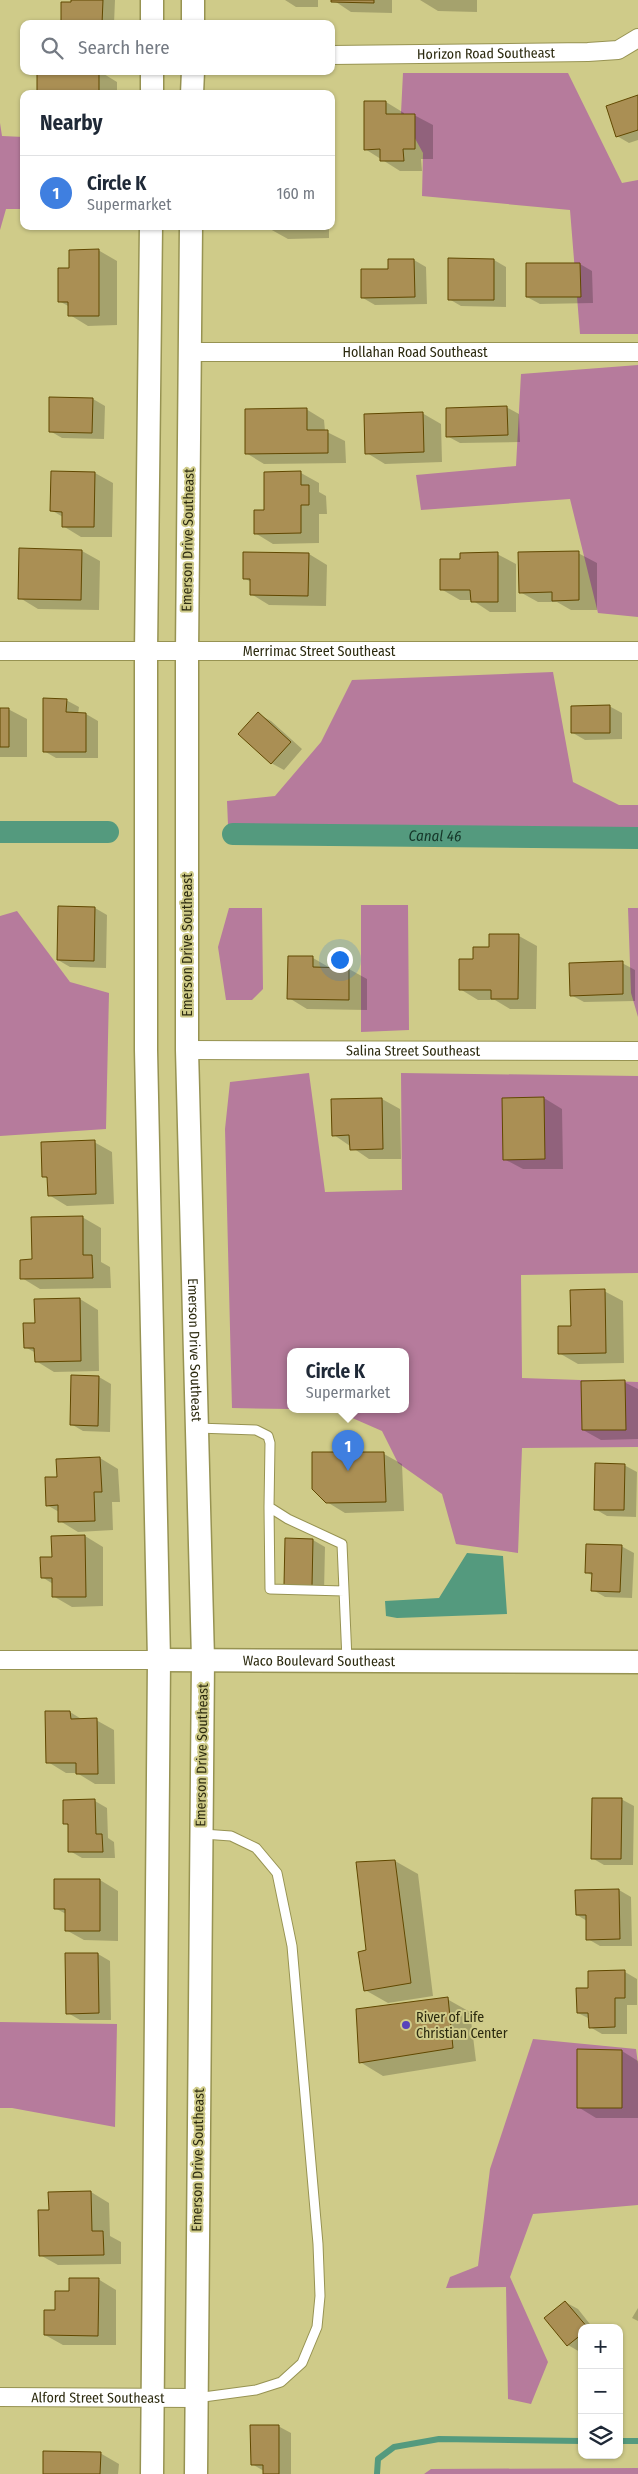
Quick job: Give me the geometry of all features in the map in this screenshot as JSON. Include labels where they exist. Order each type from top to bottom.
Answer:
[{"type":"street","points":[[152,0],[152,20]]},
{"type":"street","points":[[193,0],[193,20]]},
{"type":"street","name":"Horizon Road Southeast","points":[[335,55],[588,52],[618,50],[638,38]]},
{"type":"street","points":[[152,75],[152,90]]},
{"type":"street","points":[[192,90],[193,75]]},
{"type":"street","points":[[151,230],[146,652],[146,1050],[159,1660],[152,2474]]},
{"type":"street","name":"Emerson Drive Southeast","points":[[192,230],[187,652],[187,1050],[203,1659],[196,2474]]},
{"type":"street","name":"Hollahan Road Southeast","points":[[190,352],[638,352]]},
{"type":"street","name":"Merrimac Street Southeast","points":[[0,651],[638,651]]},
{"type":"street","name":"Salina Street Southeast","points":[[187,1050],[638,1051]]},
{"type":"street","name":"Waco Boulevard Southeast","points":[[0,1660],[203,1659],[638,1662]]},
{"type":"street","name":"Alford Street Southeast","points":[[0,2397],[196,2398]]},
{"type":"lane","points":[[197,1428],[256,1430],[268,1436],[270,1443],[270,1589],[344,1591]]},
{"type":"lane","points":[[269,1507],[288,1519],[342,1544],[346,1660]]},
{"type":"lane","points":[[196,2398],[256,2390],[281,2382],[302,2362],[317,2327],[320,2296],[318,2244],[292,1946],[277,1873],[256,1848],[231,1836],[201,1834]]},
{"type":"shaded area","points":[[403,73],[568,73],[622,183],[638,180],[638,334],[580,334],[570,210],[422,196],[423,153],[401,113]]},
{"type":"shaded area","points":[[0,123],[2,136],[20,137],[20,209],[6,209],[0,230]]},
{"type":"shaded area","points":[[638,365],[638,617],[598,613],[570,499],[421,510],[416,475],[516,466],[521,374]]},
{"type":"shaded area","points":[[553,672],[573,782],[619,805],[638,805],[638,829],[228,825],[227,801],[275,796],[321,742],[352,680]]},
{"type":"shaded area","points":[[361,905],[408,905],[409,1030],[361,1032]]},
{"type":"shaded area","points":[[229,908],[262,908],[263,989],[252,1000],[226,1000],[218,947]]},
{"type":"shaded area","points":[[628,908],[638,908],[638,1017],[631,993]]},
{"type":"shaded area","points":[[17,911],[70,982],[109,993],[106,1129],[0,1136],[0,916]]},
{"type":"shaded area","points":[[309,1073],[325,1192],[402,1190],[401,1073],[638,1076],[638,1273],[521,1275],[522,1378],[638,1382],[638,1447],[522,1448],[518,1553],[456,1544],[442,1494],[398,1463],[382,1431],[341,1413],[409,1413],[409,1348],[287,1348],[287,1409],[232,1408],[225,1129],[230,1082]]},
{"type":"shaded area","points":[[467,1553],[503,1556],[507,1614],[397,1618],[386,1616],[385,1601],[439,1598]]},
{"type":"shaded area","points":[[0,2022],[117,2024],[115,2127],[12,2108],[0,2108]]},
{"type":"shaded area","points":[[533,2039],[636,2049],[638,2064],[638,2205],[533,2214],[510,2277],[548,2362],[531,2404],[508,2399],[506,2287],[446,2288],[450,2277],[478,2266],[490,2169]]},
{"type":"shaded area","points":[[638,2468],[638,2474],[424,2474],[431,2469]]},
{"type":"building","points":[[71,0],[103,0],[102,20],[61,20],[61,2],[71,2]]},
{"type":"building","points":[[331,0],[374,0],[374,3],[331,2]]},
{"type":"building","points":[[37,75],[99,75],[99,90],[37,90]]},
{"type":"building","points":[[638,95],[638,130],[616,137],[606,106]]},
{"type":"building","points":[[364,101],[386,101],[386,114],[415,114],[415,149],[403,149],[404,161],[380,161],[380,149],[364,150]]},
{"type":"building","points":[[99,249],[99,316],[68,316],[68,302],[58,302],[58,268],[69,268],[69,250]]},
{"type":"building","points":[[448,258],[494,259],[494,300],[448,300]]},
{"type":"building","points":[[388,259],[414,259],[415,297],[361,298],[361,269],[388,269]]},
{"type":"building","points":[[526,263],[580,263],[581,297],[526,297]]},
{"type":"building","points":[[49,397],[93,398],[92,433],[49,432]]},
{"type":"building","points":[[507,406],[508,435],[446,437],[446,408]]},
{"type":"building","points":[[307,408],[307,430],[328,430],[328,453],[245,454],[245,409]]},
{"type":"building","points":[[423,412],[424,452],[365,454],[364,414]]},
{"type":"building","points":[[51,471],[95,472],[94,527],[62,527],[62,512],[50,511]]},
{"type":"building","points":[[301,471],[301,485],[309,485],[309,505],[301,505],[301,533],[254,534],[254,510],[264,510],[264,472]]},
{"type":"building","points":[[19,548],[82,550],[81,600],[18,599]]},
{"type":"building","points":[[579,551],[579,600],[552,601],[552,592],[519,593],[518,552]]},
{"type":"building","points":[[243,552],[309,553],[308,596],[250,595],[250,579],[243,579]]},
{"type":"building","points":[[498,552],[498,602],[471,602],[470,590],[440,590],[440,559],[460,559],[460,553]]},
{"type":"building","points":[[43,698],[67,699],[66,712],[86,713],[86,752],[43,752]]},
{"type":"building","points":[[610,705],[610,733],[571,733],[571,706]]},
{"type":"building","points":[[0,708],[9,708],[9,747],[0,747]]},
{"type":"building","points":[[258,712],[291,742],[271,764],[238,734]]},
{"type":"building","points":[[58,906],[95,907],[94,961],[57,960]]},
{"type":"building","points":[[489,934],[519,934],[518,999],[491,999],[491,990],[459,990],[459,959],[473,959],[473,947],[489,947]]},
{"type":"building","points":[[288,956],[313,956],[313,967],[349,968],[349,1000],[287,999]]},
{"type":"building","points":[[623,961],[623,994],[570,996],[569,963]]},
{"type":"building","points":[[544,1097],[545,1159],[503,1160],[502,1098]]},
{"type":"building","points":[[382,1098],[383,1149],[350,1150],[349,1135],[332,1136],[331,1099]]},
{"type":"building","points":[[95,1140],[96,1194],[48,1196],[47,1177],[42,1177],[41,1142]]},
{"type":"building","points":[[83,1216],[83,1255],[92,1255],[93,1278],[20,1279],[20,1260],[32,1259],[31,1217]]},
{"type":"building","points":[[605,1289],[606,1353],[558,1354],[558,1326],[571,1326],[570,1290]]},
{"type":"building","points":[[80,1298],[81,1361],[35,1362],[34,1348],[24,1348],[23,1323],[35,1323],[34,1299]]},
{"type":"building","points":[[71,1375],[99,1376],[98,1426],[70,1425]]},
{"type":"building","points":[[625,1380],[626,1430],[582,1430],[581,1381]]},
{"type":"building","points":[[312,1452],[384,1452],[386,1502],[326,1503],[312,1489]]},
{"type":"building","points":[[100,1457],[102,1492],[94,1492],[95,1521],[58,1522],[58,1505],[46,1506],[45,1477],[57,1477],[56,1459]]},
{"type":"building","points":[[595,1463],[625,1464],[624,1510],[594,1510]]},
{"type":"building","points":[[85,1535],[86,1597],[52,1597],[52,1578],[41,1578],[40,1557],[52,1557],[51,1536]]},
{"type":"building","points":[[285,1538],[313,1539],[312,1586],[284,1585]]},
{"type":"building","points":[[586,1544],[622,1545],[620,1592],[591,1591],[592,1573],[585,1573]]},
{"type":"building","points":[[45,1711],[70,1711],[71,1719],[97,1718],[98,1774],[76,1774],[76,1763],[46,1763]]},
{"type":"building","points":[[592,1798],[622,1798],[621,1859],[591,1859]]},
{"type":"building","points":[[95,1799],[96,1834],[102,1834],[103,1852],[68,1852],[68,1824],[63,1824],[63,1800]]},
{"type":"building","points":[[395,1860],[411,1983],[364,1991],[358,1952],[366,1950],[356,1862]]},
{"type":"building","points":[[54,1879],[100,1879],[100,1931],[65,1931],[65,1909],[54,1909]]},
{"type":"building","points":[[619,1889],[620,1939],[586,1940],[586,1915],[576,1915],[575,1890]]},
{"type":"building","points":[[65,1953],[98,1953],[99,2013],[66,2014]]},
{"type":"building","points":[[625,1970],[625,1998],[615,1998],[615,2027],[589,2028],[588,2013],[577,2013],[576,1988],[588,1988],[588,1971]]},
{"type":"building","points":[[448,1997],[453,2048],[359,2063],[356,2009]]},
{"type":"building","points":[[577,2049],[622,2050],[622,2108],[577,2108]]},
{"type":"building","points":[[91,2191],[92,2231],[103,2231],[104,2255],[39,2256],[38,2210],[49,2210],[48,2192]]},
{"type":"building","points":[[69,2278],[99,2278],[98,2336],[44,2335],[44,2310],[55,2310],[55,2291],[69,2291]]},
{"type":"building","points":[[565,2301],[585,2324],[578,2324],[578,2337],[567,2346],[544,2318]]},
{"type":"building","points":[[250,2425],[279,2425],[279,2474],[263,2474],[263,2465],[251,2465]]},
{"type":"building","points":[[43,2451],[101,2452],[100,2474],[43,2474]]},
{"type":"waterway","name":"Canal 46","points":[[0,832],[108,832]]},
{"type":"waterway","name":"Canal 46","points":[[233,834],[638,838]]},
{"type":"waterway","points":[[377,2474],[378,2459],[394,2447],[439,2439],[578,2441]]},
{"type":"waterway","points":[[623,2441],[638,2441]]},
{"type":"place","name":"Circle K","points":[[348,1471]]},
{"type":"place","name":"River of Life Christian Center","points":[[406,2025]]}]
